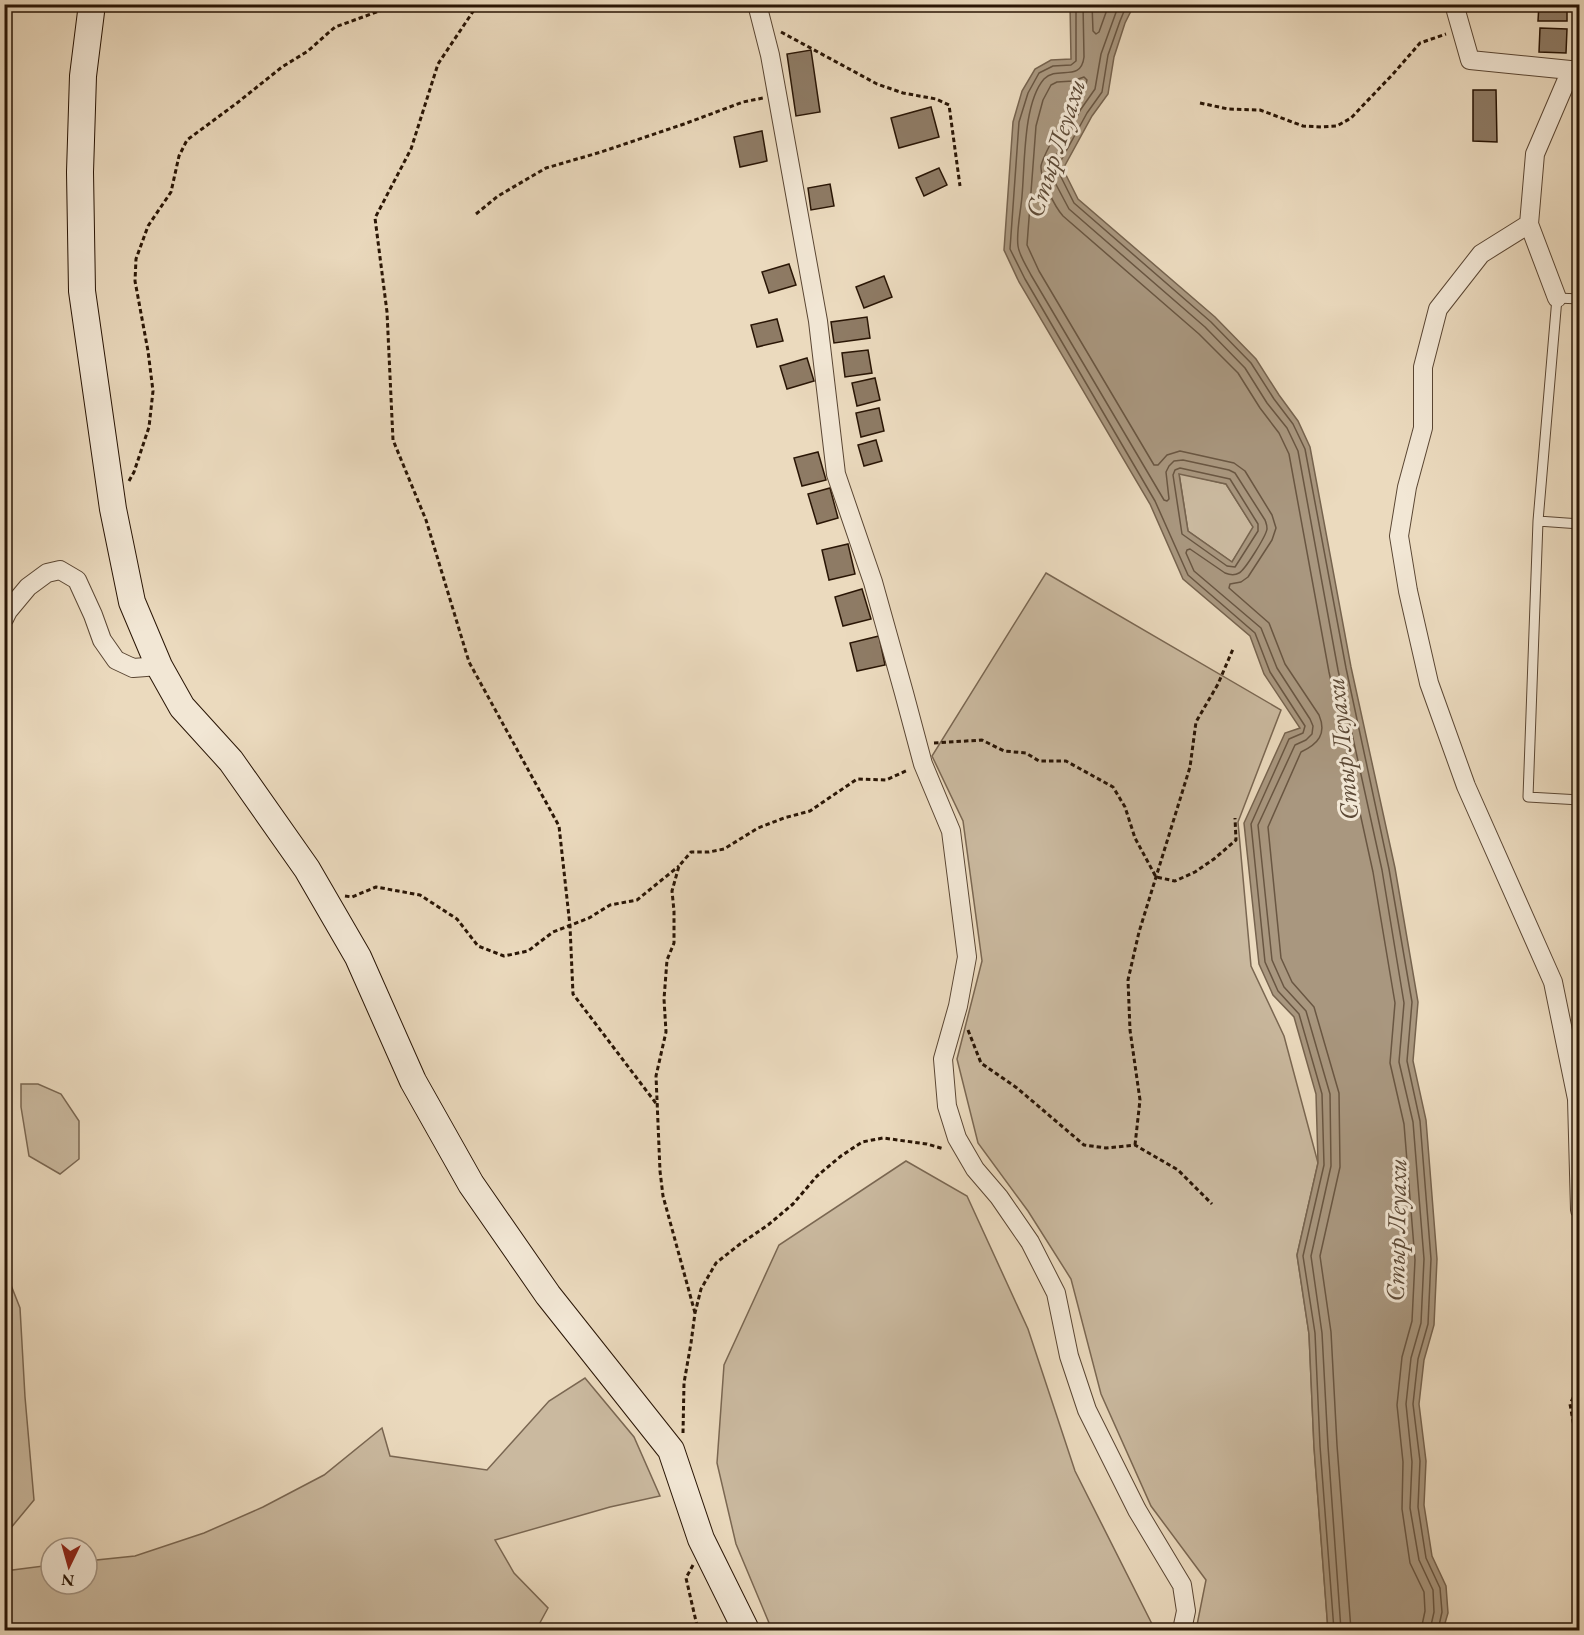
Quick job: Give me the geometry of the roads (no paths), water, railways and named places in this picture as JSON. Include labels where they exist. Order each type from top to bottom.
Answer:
[{"type":"main road","points":[[92,4],[83,76],[80,172],[82,291],[113,509],[132,602],[159,666],[182,707],[231,761],[307,869],[358,957],[413,1081],[471,1184],[548,1295],[671,1450],[704,1545],[746,1630]]},
{"type":"street","points":[[1454,4],[1470,60],[1575,70],[1535,154],[1529,224],[1557,298]]},
{"type":"street","points":[[759,13],[777,95],[818,321],[836,474],[873,582],[922,764],[951,831],[967,957],[958,1006],[943,1059],[947,1106],[957,1138],[968,1158],[1030,1242],[1056,1293],[1069,1356],[1087,1410],[1137,1510],[1182,1586],[1186,1611],[1182,1630]]},
{"type":"street","points":[[1529,224],[1481,254],[1438,309],[1423,367],[1423,428],[1407,488],[1400,536],[1408,591],[1429,683],[1466,786],[1553,982],[1577,1099],[1580,1210]]},
{"type":"street","points":[[4,620],[8,611],[28,587],[46,573],[60,570],[77,580],[102,640],[116,660],[133,668],[159,666]]},
{"type":"lane","points":[[1580,299],[1557,298],[1538,521],[1528,796],[1580,800]]},
{"type":"lane","points":[[1538,521],[1580,524]]},
{"type":"water","name":"Стыр Леуахи","points":[[1070,5],[1134,5],[1125,23],[1114,57],[1108,94],[1092,116],[1063,169],[1078,199],[1215,317],[1256,359],[1298,421],[1310,447],[1351,667],[1395,868],[1418,1002],[1413,1061],[1426,1120],[1437,1259],[1434,1325],[1424,1360],[1419,1404],[1426,1461],[1424,1505],[1432,1556],[1446,1586],[1448,1613],[1443,1630],[1328,1630],[1314,1447],[1309,1334],[1297,1255],[1318,1163],[1316,1094],[1294,1017],[1273,995],[1259,964],[1244,823],[1285,733],[1300,728],[1264,674],[1250,636],[1183,579],[1150,504],[1019,282],[1004,250],[1013,122],[1022,91],[1035,69],[1051,60],[1071,59]],"holes":[[[1179,474],[1226,484],[1253,527],[1232,562],[1188,531]]]}]
